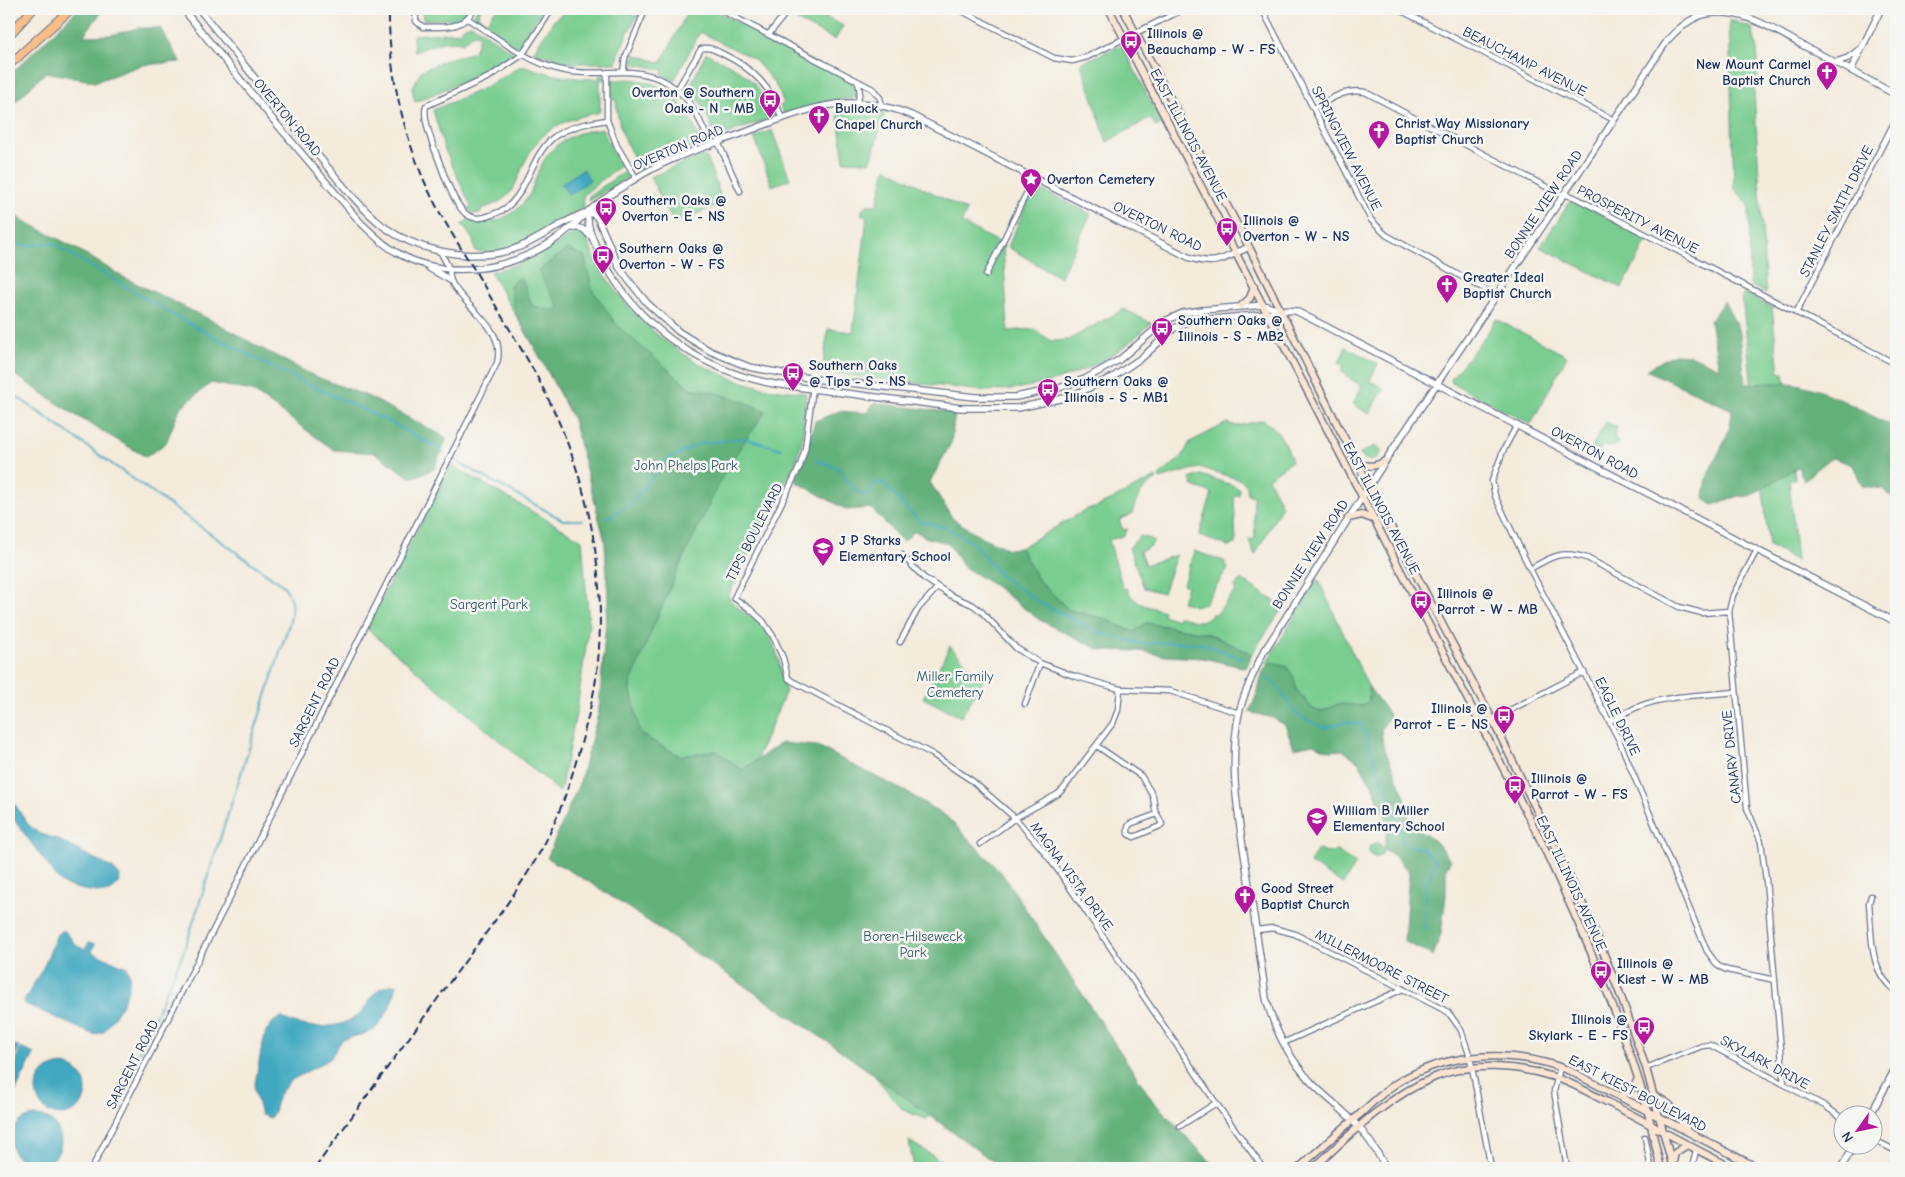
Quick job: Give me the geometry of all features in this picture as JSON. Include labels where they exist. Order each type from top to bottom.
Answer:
[{"type":"highway","points":[[9,35],[33,9]]},
{"type":"highway","points":[[9,65],[71,9]]},
{"type":"main road","name":"EAST ILLINOIS AVENUE","points":[[1109,9],[1538,835],[1579,922],[1610,998],[1638,1080],[1661,1168]]},
{"type":"main road","name":"EAST ILLINOIS AVENUE","points":[[1123,9],[1249,247],[1357,462],[1492,720],[1589,917],[1620,994],[1646,1068],[1673,1167]]},
{"type":"main road","points":[[1241,306],[1250,297],[1254,286]]},
{"type":"main road","points":[[1309,394],[1320,389]]},
{"type":"main road","points":[[1357,462],[1369,466],[1378,465],[1385,461]]},
{"type":"main road","points":[[1348,518],[1357,515],[1371,517],[1375,520]]},
{"type":"main road","points":[[1412,591],[1422,586]]},
{"type":"main road","points":[[1457,680],[1468,674]]},
{"type":"main road","points":[[1538,835],[1547,830]]},
{"type":"main road","points":[[1610,998],[1620,994]]},
{"type":"main road","name":"EAST KIEST BOULEVARD","points":[[1299,1168],[1391,1088],[1420,1070],[1470,1057],[1512,1057],[1560,1066],[1758,1168]]},
{"type":"main road","name":"EAST KIEST BOULEVARD","points":[[1315,1168],[1359,1127],[1385,1106],[1422,1083],[1446,1073],[1473,1068],[1518,1069],[1556,1078],[1735,1168]]},
{"type":"main road","points":[[1620,1096],[1633,1088],[1638,1080]]},
{"type":"main road","points":[[1654,1096],[1669,1102],[1686,1130]]},
{"type":"main road","points":[[1673,1167],[1675,1153],[1687,1145]]},
{"type":"main road","points":[[1735,1168],[1742,1160]]},
{"type":"street","name":"OVERTON ROAD","points":[[183,9],[350,210],[374,236],[388,247],[420,264],[449,269],[474,270],[508,262],[536,251],[572,228],[588,211],[636,178],[669,162],[718,142],[823,106],[856,103],[882,106],[911,115],[1188,257],[1212,262],[1220,261],[1249,247]]},
{"type":"street","points":[[198,9],[254,79],[359,202],[383,226],[404,238],[440,251],[476,255],[519,248],[571,218],[588,211]]},
{"type":"street","points":[[415,9],[416,21],[423,27],[456,26],[468,19],[474,9]]},
{"type":"street","points":[[552,9],[522,55],[489,77],[430,103],[425,110],[431,141],[454,196],[467,215],[477,218],[503,210],[519,194],[539,153],[549,141],[575,127],[608,120]]},
{"type":"street","points":[[622,72],[625,58],[643,15],[637,9]]},
{"type":"street","points":[[719,9],[857,80],[877,93],[882,106]]},
{"type":"street","points":[[770,34],[790,9]]},
{"type":"street","points":[[958,9],[1054,58],[1064,60],[1078,60],[1087,57],[1184,9]]},
{"type":"street","name":"SPRINGVIEW AVENUE","points":[[1262,9],[1371,220],[1378,229],[1497,296]]},
{"type":"street","name":"BEAUCHAMP AVENUE","points":[[1398,9],[1614,120]]},
{"type":"street","points":[[1851,70],[1881,9]]},
{"type":"street","name":"BONNIE VIEW ROAD","points":[[1386,1168],[1377,1151],[1359,1127],[1310,1081],[1283,1043],[1273,1022],[1266,998],[1239,822],[1234,765],[1235,741],[1245,693],[1263,653],[1362,496],[1614,120],[1675,32],[1704,11],[1713,11]]},
{"type":"street","points":[[1713,11],[1734,14],[1757,21],[1896,95]]},
{"type":"street","points":[[468,19],[522,55],[538,63],[563,70],[622,72],[647,75],[677,90],[695,109],[710,146]]},
{"type":"street","points":[[1836,62],[1848,58],[1862,47]]},
{"type":"street","points":[[677,90],[701,49],[710,48],[743,64],[754,73],[773,99],[782,119]]},
{"type":"street","points":[[224,60],[234,52]]},
{"type":"street","points":[[607,72],[608,120],[614,140],[636,178]]},
{"type":"street","points":[[856,103],[860,94],[857,80]]},
{"type":"street","name":"PROSPERITY AVENUE","points":[[1314,108],[1347,91],[1365,92],[1558,193],[1574,197],[1896,364]]},
{"type":"street","name":"STANLEY SMITH DRIVE","points":[[1796,313],[1896,119]]},
{"type":"street","points":[[718,142],[740,191]]},
{"type":"street","points":[[986,275],[1034,178]]},
{"type":"street","points":[[350,210],[359,202]]},
{"type":"street","points":[[588,211],[587,222],[594,243]]},
{"type":"street","points":[[588,211],[597,217],[620,267],[647,303],[666,322],[710,351],[749,367],[814,379],[975,397],[1003,398],[1043,392],[1071,385],[1107,367],[1134,349],[1172,318],[1191,311],[1264,305]]},
{"type":"street","points":[[572,228],[579,227],[584,229],[624,294],[660,332],[678,346],[711,365],[747,378],[774,384],[980,409],[1018,408],[1045,404],[1085,391],[1113,377],[1144,356],[1177,327],[1188,321],[1269,314],[1279,310]]},
{"type":"street","points":[[440,251],[449,269],[450,280]]},
{"type":"street","points":[[420,264],[450,280]]},
{"type":"street","points":[[610,273],[620,267]]},
{"type":"street","name":"SARGENT ROAD","points":[[92,1168],[497,363],[499,348],[496,339],[484,320],[450,280]]},
{"type":"street","name":"OVERTON ROAD","points":[[1264,305],[1303,314],[1896,622]]},
{"type":"street","points":[[1172,318],[1177,327]]},
{"type":"street","points":[[678,346],[685,336]]},
{"type":"street","name":"TIPS BOULEVARD","points":[[788,678],[783,658],[773,636],[763,621],[736,600],[734,594],[800,466],[805,449],[814,379]]},
{"type":"street","points":[[1043,392],[1045,404]]},
{"type":"street","name":"EAGLE DRIVE","points":[[1517,425],[1503,451],[1492,481],[1493,489],[1530,569],[1609,721],[1641,789],[1706,950],[1718,966],[1775,980]]},
{"type":"street","name":"CANARY DRIVE","points":[[1757,550],[1733,595],[1729,611],[1748,808],[1758,832],[1765,871],[1784,1084]]},
{"type":"street","points":[[1530,569],[1551,556],[1575,554],[1588,558],[1685,609],[1702,613],[1729,611]]},
{"type":"street","points":[[902,555],[916,572],[937,588],[973,605],[1016,648],[1040,663],[1074,676],[1120,689],[1170,691],[1240,713]]},
{"type":"street","points":[[900,642],[918,609],[937,588]]},
{"type":"street","points":[[1025,704],[1040,663]]},
{"type":"street","points":[[1481,725],[1584,672]]},
{"type":"street","name":"MAGNA VISTA DRIVE","points":[[788,678],[932,754],[971,780],[1015,818],[1060,873],[1216,1103],[1263,1168]]},
{"type":"street","points":[[980,844],[1015,818],[1058,794],[1064,788],[1097,746],[1117,716],[1120,689]]},
{"type":"street","points":[[1609,721],[1639,706],[1654,702],[1736,692]]},
{"type":"street","points":[[1097,746],[1141,776],[1153,796],[1157,814],[1162,824],[1134,837],[1128,834],[1130,824],[1157,814]]},
{"type":"street","points":[[1871,896],[1869,903],[1875,961],[1884,981],[1896,991]]},
{"type":"street","name":"MILLERMOORE STREET","points":[[1256,930],[1273,928],[1290,932],[1448,1012],[1454,1018],[1461,1030],[1473,1068],[1491,1168]]},
{"type":"street","points":[[1283,1043],[1404,989]]},
{"type":"street","name":"SKYLARK DRIVE","points":[[1646,1068],[1702,1046],[1710,1045],[1832,1111]]},
{"type":"street","points":[[1560,1066],[1554,1091],[1567,1168]]},
{"type":"street","points":[[1876,1104],[1896,1066]]},
{"type":"street","points":[[1180,1126],[1216,1103]]},
{"type":"street","points":[[1645,1137],[1651,1168]]},
{"type":"street","points":[[1882,1144],[1896,1151]]},
{"type":"street","points":[[1692,1168],[1696,1150]]},
{"type":"street","points":[[1841,1168],[1849,1154]]},
{"type":"green space","points":[[78,9],[104,9],[83,36],[111,35],[138,28],[160,28],[181,62],[142,65],[95,82],[46,72],[9,108],[9,76]]},
{"type":"green space","points":[[422,9],[464,9],[467,11],[463,17],[455,22],[454,19],[423,20]]},
{"type":"green space","points":[[477,9],[481,9],[478,16],[487,22],[494,11],[499,9],[543,9],[520,43],[524,46],[518,48],[475,18],[474,14]]},
{"type":"green space","points":[[568,9],[623,9],[636,16],[640,12],[641,17],[637,16],[626,36],[616,63],[571,63],[533,52],[555,19]]},
{"type":"green space","points":[[689,9],[712,9],[853,82],[857,89],[856,97],[829,101],[784,114],[780,106],[784,103],[775,84],[754,59],[700,32],[674,81],[662,74],[663,70],[632,63],[634,54],[661,63]]},
{"type":"green space","points":[[797,9],[810,9],[843,26],[835,40],[790,17]]},
{"type":"green space","points":[[1729,21],[1752,28],[1757,51],[1758,67],[1754,90],[1766,294],[1750,285],[1749,205],[1734,188]]},
{"type":"green space","points":[[471,24],[513,52],[512,59],[509,56],[480,74],[415,102],[412,89],[421,71],[448,59],[474,52],[479,37],[476,34],[471,35],[463,43],[457,41],[444,42],[414,52],[413,35],[461,32],[461,28]]},
{"type":"green space","points":[[1122,45],[1162,124],[1156,127],[1150,118],[1107,142],[1081,63]]},
{"type":"green space","points":[[706,53],[744,74],[758,88],[770,110],[775,108],[778,116],[711,139],[708,132],[713,130],[708,118],[700,102],[689,88]]},
{"type":"green space","points":[[523,65],[551,74],[569,77],[598,79],[600,75],[603,75],[604,79],[600,81],[600,111],[567,121],[550,130],[529,154],[509,194],[503,200],[481,209],[481,213],[474,214],[468,209],[471,206],[444,148],[433,110],[482,89]]},
{"type":"green space","points":[[628,79],[653,84],[672,95],[687,112],[698,136],[703,134],[705,143],[672,154],[639,170],[636,169],[632,164],[636,161],[620,124],[616,100],[612,99],[612,80]]},
{"type":"green space","points":[[863,109],[884,113],[871,162],[844,161],[837,110]]},
{"type":"green space","points":[[603,129],[613,153],[615,155],[618,153],[620,166],[584,194],[584,206],[546,232],[519,246],[490,252],[475,251],[473,240],[462,224],[468,220],[478,221],[492,218],[494,222],[511,213],[526,200],[545,159],[558,144],[583,132]]},
{"type":"green space","points":[[772,130],[790,179],[772,186],[754,137]]},
{"type":"green space","points":[[702,155],[707,158],[723,203],[674,223],[650,177]]},
{"type":"green space","points":[[886,168],[967,211],[961,223],[1003,244],[1008,331],[1034,329],[1051,341],[1068,340],[1124,309],[1151,323],[1115,353],[1074,374],[1052,381],[1007,390],[983,391],[822,372],[828,329],[853,332],[867,218],[862,215],[862,210],[866,205],[877,205]]},
{"type":"green space","points":[[625,171],[630,173],[629,177],[589,201],[589,196]]},
{"type":"green space","points":[[1038,188],[1091,214],[1060,278],[1008,247],[1032,191]]},
{"type":"green space","points":[[1572,199],[1648,239],[1622,288],[1540,247]]},
{"type":"green space","points":[[9,213],[70,245],[123,277],[217,323],[312,375],[369,397],[447,438],[434,469],[411,478],[375,453],[334,450],[252,391],[211,383],[180,408],[166,443],[146,457],[80,418],[9,371]]},
{"type":"green space","points":[[575,232],[584,234],[609,282],[626,304],[667,342],[690,358],[714,371],[740,381],[767,388],[801,392],[805,393],[806,396],[802,440],[796,462],[728,596],[733,603],[762,626],[768,634],[778,656],[786,691],[745,792],[762,819],[817,746],[908,793],[947,817],[975,846],[1083,995],[926,1119],[903,1110],[719,889],[568,809],[580,782],[599,711],[608,598],[605,541],[573,419],[541,358],[490,272],[534,256]]},
{"type":"green space","points":[[567,249],[584,256],[593,291],[616,324],[690,388],[714,392],[766,411],[728,465],[680,565],[630,685],[640,734],[680,756],[716,751],[742,770],[781,743],[817,746],[908,793],[947,817],[1001,872],[1153,1101],[1216,1168],[1002,1168],[837,1048],[591,883],[547,858],[580,782],[599,711],[608,598],[605,541],[573,419],[515,311],[510,286],[519,278],[523,281],[532,306],[550,310],[560,309],[538,271]]},
{"type":"green space","points":[[1744,293],[1772,307],[1779,373],[1784,373],[1795,479],[1789,479],[1797,561],[1769,546],[1742,297]]},
{"type":"green space","points":[[1724,301],[1740,333],[1745,384],[1788,383],[1815,389],[1844,401],[1896,428],[1896,501],[1883,489],[1862,486],[1853,465],[1832,458],[1816,469],[1804,481],[1798,467],[1748,497],[1738,496],[1713,505],[1704,499],[1708,475],[1727,435],[1732,410],[1646,370],[1674,354],[1690,355],[1719,368],[1710,321]]},
{"type":"green space","points":[[1496,319],[1567,356],[1531,424],[1452,383],[1451,379],[1486,335]]},
{"type":"green space","points":[[1346,347],[1378,364],[1370,380],[1384,389],[1369,414],[1353,404],[1362,386],[1341,371],[1344,366],[1339,363]]},
{"type":"green space","points":[[875,403],[955,413],[951,443],[930,482],[953,519],[984,538],[1008,549],[1020,548],[1039,581],[1069,610],[1102,618],[1134,632],[1146,623],[1207,633],[1252,654],[1246,668],[1203,658],[1166,656],[1139,651],[1100,650],[1038,619],[995,586],[964,567],[948,543],[927,538],[915,531],[903,542],[871,508],[847,510],[795,481],[804,460],[815,421],[839,411],[866,413]]},
{"type":"green space","points":[[1263,420],[1281,438],[1292,461],[1268,478],[1282,506],[1255,555],[1249,540],[1255,539],[1253,495],[1248,495],[1246,485],[1241,480],[1202,468],[1160,479],[1159,476],[1182,457],[1190,442],[1227,423],[1237,426]]},
{"type":"green space","points":[[1606,422],[1617,427],[1614,436],[1618,444],[1613,447],[1604,445],[1598,452],[1591,448]]},
{"type":"green space","points":[[1374,446],[1382,451],[1377,458],[1370,461],[1363,458],[1360,454]]},
{"type":"green space","name":"Sargent Park","points":[[451,465],[582,540],[589,625],[577,709],[560,792],[366,628]]},
{"type":"green space","points":[[1201,475],[1239,489],[1239,495],[1234,496],[1236,544],[1228,546],[1199,536],[1212,493],[1193,486],[1190,479]]},
{"type":"green space","points":[[1156,477],[1157,479],[1140,493],[1132,514],[1119,520],[1123,530],[1128,529],[1123,536],[1109,540],[1123,589],[1127,588],[1133,598],[1142,604],[1164,611],[1163,615],[1177,620],[1178,616],[1201,621],[1213,613],[1216,615],[1236,590],[1234,587],[1241,579],[1283,607],[1252,654],[1207,633],[1146,623],[1134,632],[1102,618],[1069,610],[1039,581],[1020,548],[1087,509],[1095,508]]},
{"type":"green space","points":[[1140,536],[1154,540],[1151,546],[1140,551],[1145,565],[1176,555],[1163,593],[1144,588],[1129,548]]},
{"type":"green space","points":[[1194,551],[1224,561],[1228,569],[1204,604],[1196,606],[1182,602],[1187,586],[1183,584]]},
{"type":"green space","points":[[1318,579],[1368,686],[1369,701],[1362,706],[1338,704],[1320,712],[1313,709],[1272,662],[1268,665],[1267,662]]},
{"type":"green space","name":"Miller Family Cemetery","points":[[950,646],[983,681],[961,717],[923,698]]},
{"type":"green space","points":[[1272,662],[1287,667],[1294,677],[1296,689],[1313,709],[1320,712],[1338,704],[1362,706],[1369,701],[1368,686],[1390,716],[1381,729],[1383,745],[1405,797],[1409,817],[1414,827],[1435,841],[1451,860],[1446,869],[1446,896],[1441,934],[1433,956],[1404,941],[1409,872],[1396,857],[1384,849],[1388,824],[1373,787],[1358,761],[1342,750],[1330,751],[1313,744],[1294,748],[1285,725],[1273,718],[1249,712],[1263,672]]},
{"type":"green space","points":[[1376,843],[1381,845],[1383,850],[1381,855],[1376,857],[1371,855],[1369,850],[1371,845]]},
{"type":"green space","points":[[1318,849],[1325,853],[1337,851],[1356,864],[1343,884],[1310,863]]},
{"type":"green space","points":[[909,1141],[953,1168],[914,1168]]},
{"type":"water","points":[[583,169],[590,180],[569,195],[561,184]]},
{"type":"water","points":[[9,795],[27,823],[38,833],[57,839],[114,869],[120,876],[116,887],[110,892],[99,892],[77,888],[60,882],[9,813]]},
{"type":"water","points":[[64,930],[77,946],[85,949],[89,942],[95,944],[92,952],[127,967],[129,984],[127,992],[119,1010],[104,1032],[94,1035],[23,1003],[45,964],[57,934]]},
{"type":"water","points":[[397,984],[388,1010],[376,1028],[342,1040],[330,1059],[290,1081],[278,1096],[274,1112],[270,1118],[261,1115],[254,1089],[266,1031],[273,1022],[281,1017],[310,1026],[332,1026],[342,1023],[351,1020],[359,1014],[377,991]]},
{"type":"water","points":[[9,1042],[19,1047],[9,1067]]},
{"type":"water","points":[[21,1048],[34,1054],[9,1105],[9,1073]]},
{"type":"water","points":[[61,1065],[75,1069],[82,1076],[86,1090],[82,1104],[75,1111],[61,1115],[47,1111],[40,1104],[36,1090],[40,1076],[47,1069]]},
{"type":"water","points":[[36,1116],[54,1123],[61,1141],[54,1159],[36,1166],[18,1159],[11,1141],[18,1123]]},
{"type":"waterway","points":[[9,241],[24,246],[52,243],[177,317],[279,371],[380,417],[444,453]]},
{"type":"waterway","points":[[9,391],[284,586],[291,602],[290,621],[184,951],[125,1083]]},
{"type":"waterway","points":[[606,517],[632,503],[664,462],[698,444],[744,438],[781,449]]},
{"type":"waterway","points":[[452,459],[563,520],[582,520]]},
{"type":"waterway","points":[[817,460],[839,469],[854,489],[865,496],[874,485],[882,482],[919,521],[947,528],[972,542],[1000,575],[1039,602],[1099,633],[1142,644],[1179,642],[1203,644],[1241,658]]},
{"type":"waterway","points":[[1264,676],[1277,686],[1296,714],[1324,728],[1345,722],[1361,725],[1394,812],[1402,841],[1409,846],[1423,848],[1435,860],[1433,870],[1426,883],[1424,929]]},
{"type":"railway","points":[[315,1168],[499,915],[521,884],[540,852],[559,813],[573,772],[591,703],[598,661],[600,619],[598,578],[585,498],[573,459],[541,384],[437,207],[417,164],[398,99],[391,54],[389,9]]},
{"type":"place","name":"Illinois @ Beauchamp - W - FS","points":[[1131,60]]},
{"type":"place","name":"New Mount Carmel Baptist Church","points":[[1827,91]]},
{"type":"place","name":"Overton @ Southern Oaks - N - MB","points":[[770,119]]},
{"type":"place","name":"Bullock Chapel Church","points":[[819,135]]},
{"type":"place","name":"Christ Way Missionary Baptist Church","points":[[1379,150]]},
{"type":"place","name":"Overton Cemetery","points":[[1031,198]]},
{"type":"place","name":"Southern Oaks @ Overton - E - NS","points":[[606,227]]},
{"type":"place","name":"Illinois @ Overton - W - NS","points":[[1227,247]]},
{"type":"place","name":"Southern Oaks @ Overton - W - FS","points":[[603,275]]},
{"type":"place","name":"Greater Ideal Baptist Church","points":[[1447,304]]},
{"type":"place","name":"Southern Oaks @ Illinois - S - MB2","points":[[1162,347]]},
{"type":"place","name":"Southern Oaks @ Tips - S - NS","points":[[793,392]]},
{"type":"place","name":"Southern Oaks @ Illinois - S - MB1","points":[[1048,408]]},
{"type":"place","name":"J P Starks Elementary School","points":[[823,567]]},
{"type":"place","name":"Illinois @ Parrot - W - MB","points":[[1421,620]]},
{"type":"place","name":"Illinois @ Parrot - E - NS","points":[[1504,735]]},
{"type":"place","name":"Illinois @ Parrot - W - FS","points":[[1515,805]]},
{"type":"place","name":"William B Miller Elementary School","points":[[1317,837]]},
{"type":"place","name":"Good Street Baptist Church","points":[[1245,915]]},
{"type":"place","name":"Illinois @ Kiest - W - MB","points":[[1601,990]]},
{"type":"place","name":"Illinois @ Skylark - E - FS","points":[[1644,1046]]},
{"type":"park label","name":"John Phelps Park","points":[[686,465]]},
{"type":"park label","name":"Boren-Hilseweck Park","points":[[913,944]]}]
